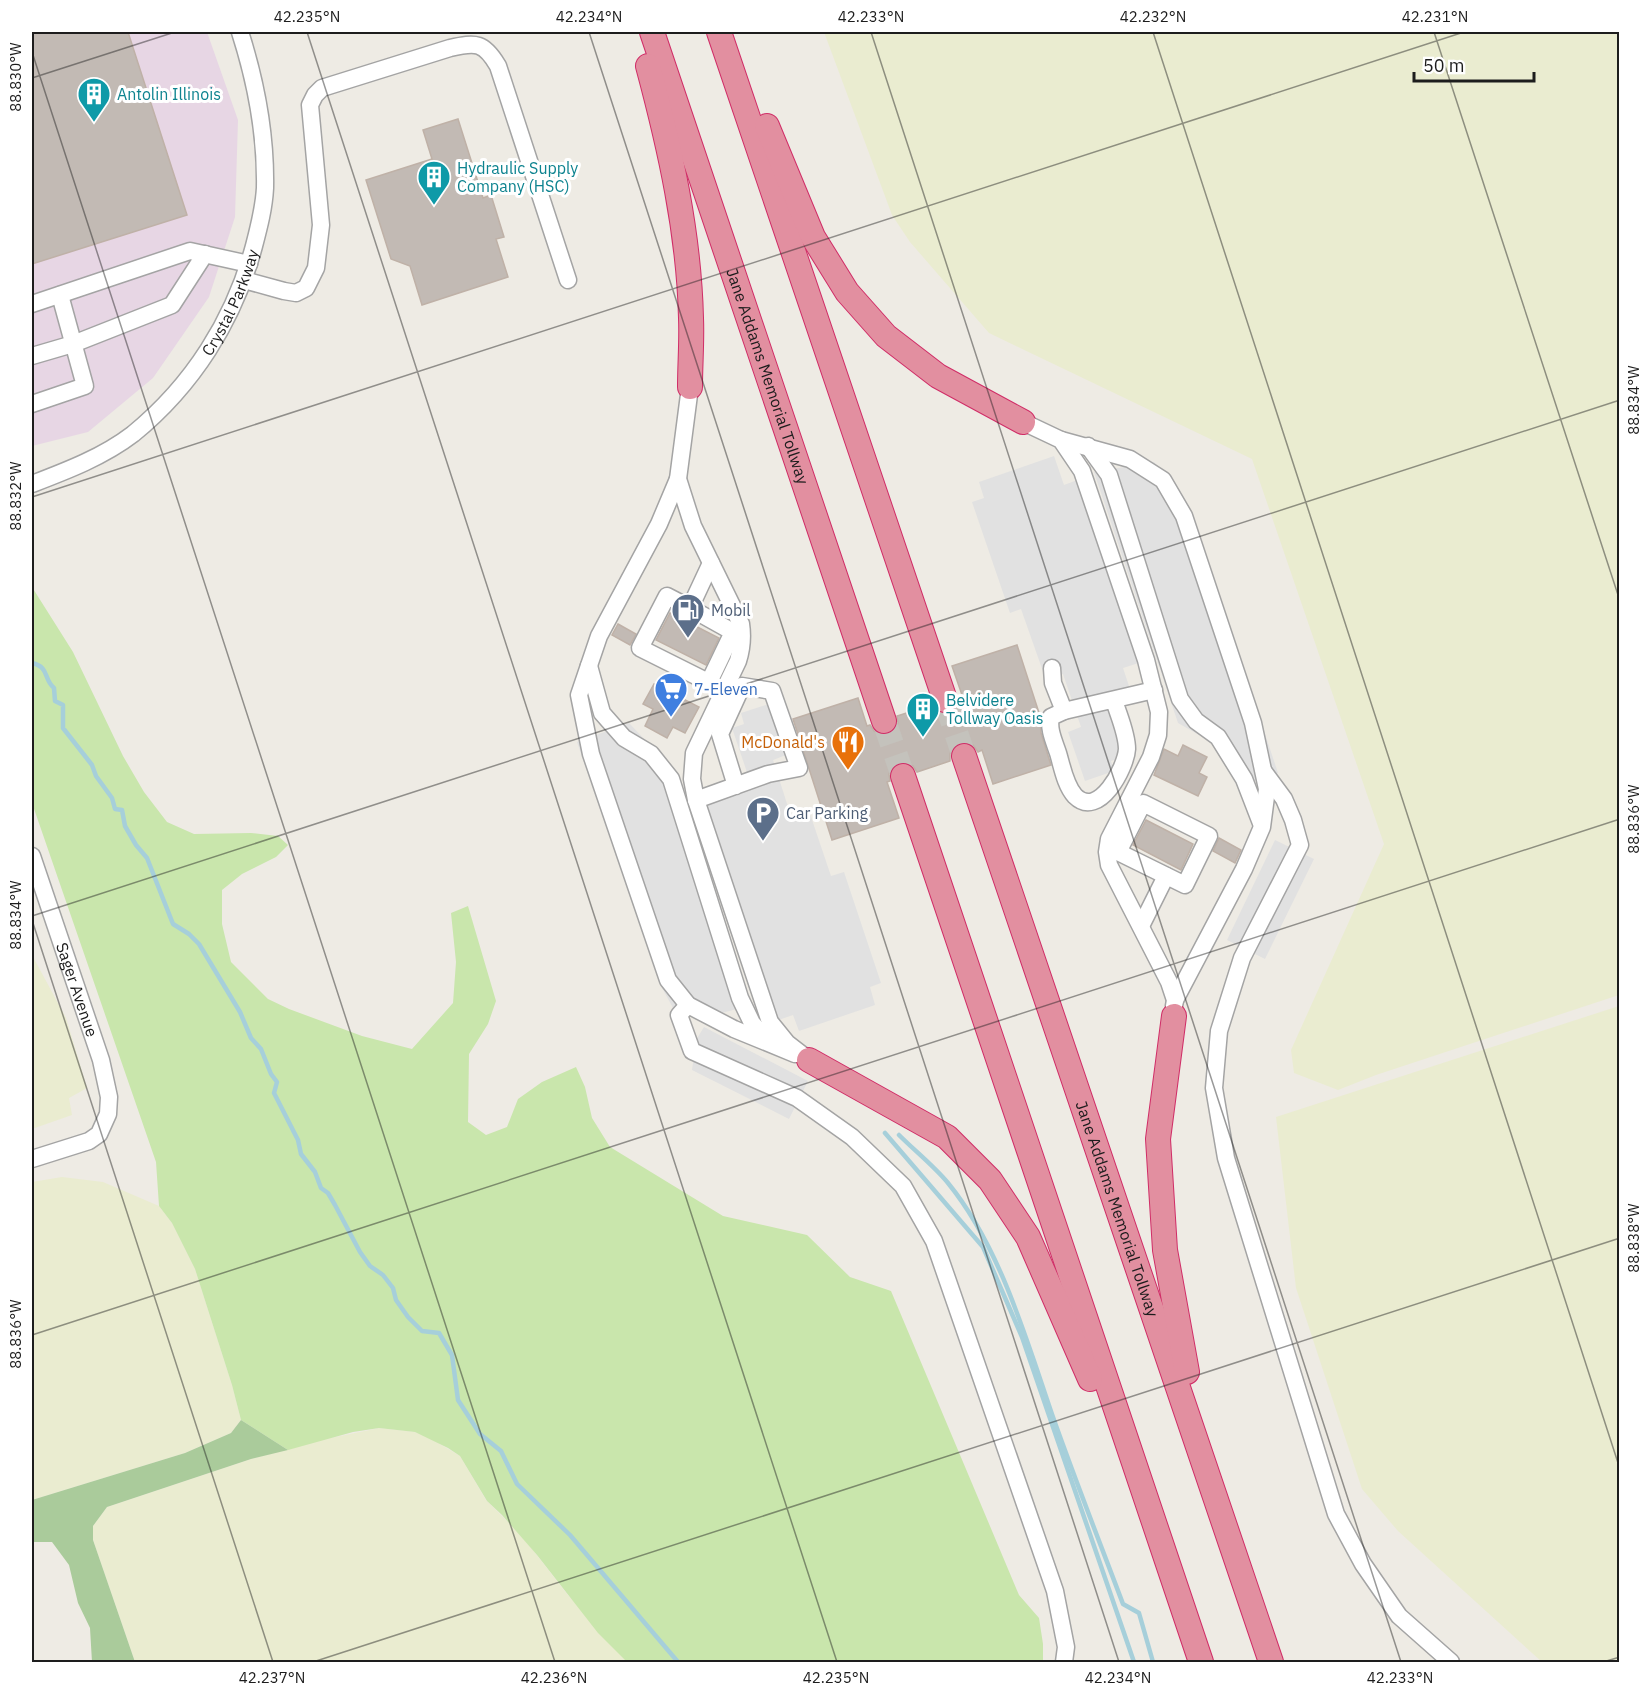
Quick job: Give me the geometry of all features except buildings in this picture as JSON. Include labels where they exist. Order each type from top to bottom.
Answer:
[{"type":"highway","points":[[639,32],[668,140],[686,249],[691,318],[690,387]]},
{"type":"highway","name":"Jane Addams Memorial Tollway","points":[[652,32],[884,721]]},
{"type":"highway","points":[[719,32],[945,700]]},
{"type":"highway","points":[[731,32],[779,158],[813,237],[847,292],[886,336],[938,376],[1023,422]]},
{"type":"highway","name":"Jane Addams Memorial Tollway","points":[[964,756],[1271,1662]]},
{"type":"highway","points":[[903,776],[1201,1662]]},
{"type":"highway","points":[[1174,1008],[1158,1139],[1165,1250],[1184,1360],[1241,1571]]},
{"type":"highway","points":[[809,1060],[946,1137],[990,1180],[1028,1237],[1060,1308],[1187,1623]]},
{"type":"street","name":"Crystal Parkway","points":[[32,484],[95,458],[132,434],[180,389],[203,360],[230,313],[249,264],[261,221],[265,190],[264,156],[257,96],[240,32]]},
{"type":"street","points":[[244,280],[296,293],[306,288],[316,268],[321,225],[309,105],[315,95],[322,88],[472,43],[490,52],[498,66],[568,280]]},
{"type":"street","points":[[32,304],[190,251],[249,264]]},
{"type":"street","points":[[32,356],[73,344],[172,305],[205,254]]},
{"type":"street","points":[[32,404],[85,386],[60,295]]},
{"type":"street","points":[[690,387],[678,478],[659,524],[599,636],[579,695],[591,754],[668,980],[688,1005],[734,1029],[809,1060]]},
{"type":"street","points":[[1023,422],[1061,440],[1130,459],[1163,480],[1184,516],[1253,723],[1267,789],[1262,827],[1244,869],[1174,1008]]},
{"type":"street","points":[[1061,440],[1082,471],[1146,660],[1159,712],[1158,735],[1118,852],[1185,885],[1209,836],[1136,800]]},
{"type":"street","points":[[1088,446],[1109,475],[1180,699],[1196,720],[1218,738],[1244,779],[1262,827]]},
{"type":"street","points":[[678,478],[693,526],[741,624],[742,634],[742,648],[738,661],[694,753],[692,779],[696,800],[770,1022],[787,1043],[809,1060]]},
{"type":"street","points":[[690,608],[711,563]]},
{"type":"street","points":[[709,682],[734,632],[667,596],[640,648],[724,690]]},
{"type":"street","points":[[589,666],[602,713],[624,738],[651,754],[671,779],[740,998],[752,1023],[769,1043]]},
{"type":"street","points":[[1052,668],[1053,683],[1064,711]]},
{"type":"street","points":[[696,800],[736,786],[768,774],[799,768],[772,690],[742,686],[720,734],[736,786]]},
{"type":"street","points":[[1114,699],[1127,750],[1110,789],[1102,798],[1080,799],[1075,795],[1067,780],[1050,723],[1051,717],[1055,713],[1114,699],[1154,690]]},
{"type":"street","points":[[1264,772],[1284,799],[1293,819],[1300,845],[1242,958],[1219,1031],[1214,1088],[1226,1158],[1335,1514],[1363,1564],[1399,1616],[1452,1662]]},
{"type":"street","points":[[1136,800],[1109,839],[1107,852],[1109,865],[1169,982],[1174,1008]]},
{"type":"street","name":"Sager Avenue","points":[[32,856],[101,1060],[109,1097],[108,1114],[99,1134],[89,1141],[32,1159]]},
{"type":"street","points":[[1141,926],[1166,876]]},
{"type":"street","points":[[688,1005],[679,1015],[692,1051],[797,1098],[852,1137],[903,1186],[934,1241],[1055,1591],[1066,1647],[1064,1662]]},
{"type":"shaded area","points":[[32,32],[207,32],[238,120],[235,217],[209,297],[153,378],[88,432],[32,446]]},
{"type":"shaded area","points":[[1054,456],[1064,485],[1091,475],[1154,658],[1123,668],[1130,689],[1104,698],[1124,757],[1111,761],[1114,771],[1085,781],[1068,732],[1081,727],[1063,674],[1046,680],[1021,609],[1010,613],[972,502],[984,498],[979,482]]},
{"type":"shaded area","points":[[1154,462],[1178,489],[1194,520],[1278,773],[1239,786],[1220,747],[1178,723],[1094,472]]},
{"type":"shaded area","name":"Car Parking","points":[[769,704],[786,755],[773,760],[790,813],[808,808],[831,876],[844,872],[881,983],[870,987],[875,1005],[799,1031],[793,1015],[767,1024],[694,806],[752,787],[732,728],[744,724],[741,713]]},
{"type":"shaded area","points":[[629,723],[674,771],[752,1005],[699,1019],[673,1008],[661,986],[577,742]]},
{"type":"shaded area","points":[[1275,840],[1314,859],[1265,959],[1227,940]]},
{"type":"shaded area","points":[[704,1027],[808,1081],[789,1119],[692,1070],[696,1040]]},
{"type":"green space","points":[[824,32],[1619,32],[1619,995],[1376,1075],[1338,1090],[1294,1073],[1291,1050],[1384,844],[1252,459],[989,333],[910,242],[892,215]]},
{"type":"green space","points":[[32,587],[73,652],[123,756],[144,792],[167,822],[194,834],[251,833],[278,836],[288,845],[276,857],[242,874],[222,890],[222,924],[231,962],[268,999],[362,1036],[412,1049],[453,1003],[456,962],[451,913],[468,906],[496,1001],[488,1024],[469,1054],[468,1122],[486,1135],[507,1127],[518,1099],[542,1082],[576,1067],[585,1087],[592,1118],[610,1147],[723,1216],[807,1235],[850,1277],[891,1291],[1019,1595],[1039,1618],[1043,1662],[627,1662],[598,1633],[537,1555],[487,1501],[460,1456],[448,1448],[415,1432],[379,1428],[353,1432],[288,1450],[241,1420],[195,1269],[172,1223],[159,1206],[156,1162],[32,803]]},
{"type":"green space","points":[[32,955],[66,1018],[87,1088],[69,1098],[72,1115],[32,1129]]},
{"type":"green space","points":[[1619,1006],[1619,1662],[1542,1662],[1398,1531],[1362,1489],[1296,1288],[1276,1117]]},
{"type":"green space","points":[[62,1177],[103,1182],[159,1206],[172,1223],[195,1269],[241,1420],[231,1433],[185,1453],[32,1500],[32,1182]]},
{"type":"green space","points":[[241,1420],[288,1450],[251,1459],[107,1507],[93,1526],[93,1540],[135,1662],[92,1662],[90,1628],[78,1603],[69,1565],[52,1542],[32,1542],[32,1500],[185,1453],[231,1433]]},
{"type":"green space","points":[[379,1428],[415,1432],[460,1456],[486,1500],[522,1536],[567,1594],[628,1662],[135,1662],[93,1540],[93,1526],[107,1507],[251,1459],[321,1440]]},
{"type":"waterway","points":[[32,663],[44,670],[48,681],[54,688],[55,701],[63,705],[63,728],[92,765],[96,776],[112,798],[115,809],[122,810],[125,826],[147,858],[173,924],[189,934],[199,944],[240,1012],[251,1038],[261,1049],[271,1074],[277,1082],[274,1093],[298,1140],[301,1154],[315,1172],[321,1188],[328,1193],[360,1252],[370,1266],[383,1275],[393,1288],[396,1300],[408,1317],[422,1331],[439,1333],[452,1355],[458,1400],[480,1434],[501,1451],[517,1484],[570,1535],[678,1662]]},
{"type":"waterway","points":[[885,1133],[983,1247],[1022,1337],[1134,1662]]},
{"type":"waterway","points":[[899,1135],[948,1183],[967,1209],[998,1266],[1023,1328],[1062,1443],[1123,1604],[1139,1613],[1153,1662]]},
{"type":"tunnel","points":[[945,700],[964,756]]},
{"type":"tunnel","points":[[884,721],[903,776]]},
{"type":"place","name":"Antolin Illinois","points":[[94,123]]},
{"type":"place","name":"Hydraulic Supply Company (HSC)","points":[[434,206]]},
{"type":"place","name":"Mobil","points":[[688,639]]},
{"type":"place","name":"7-Eleven","points":[[671,718]]},
{"type":"place","name":"Belvidere Tollway Oasis","points":[[923,738]]},
{"type":"place","name":"McDonald's","points":[[848,771]]},
{"type":"place","name":"Car Parking","points":[[763,842]]}]
